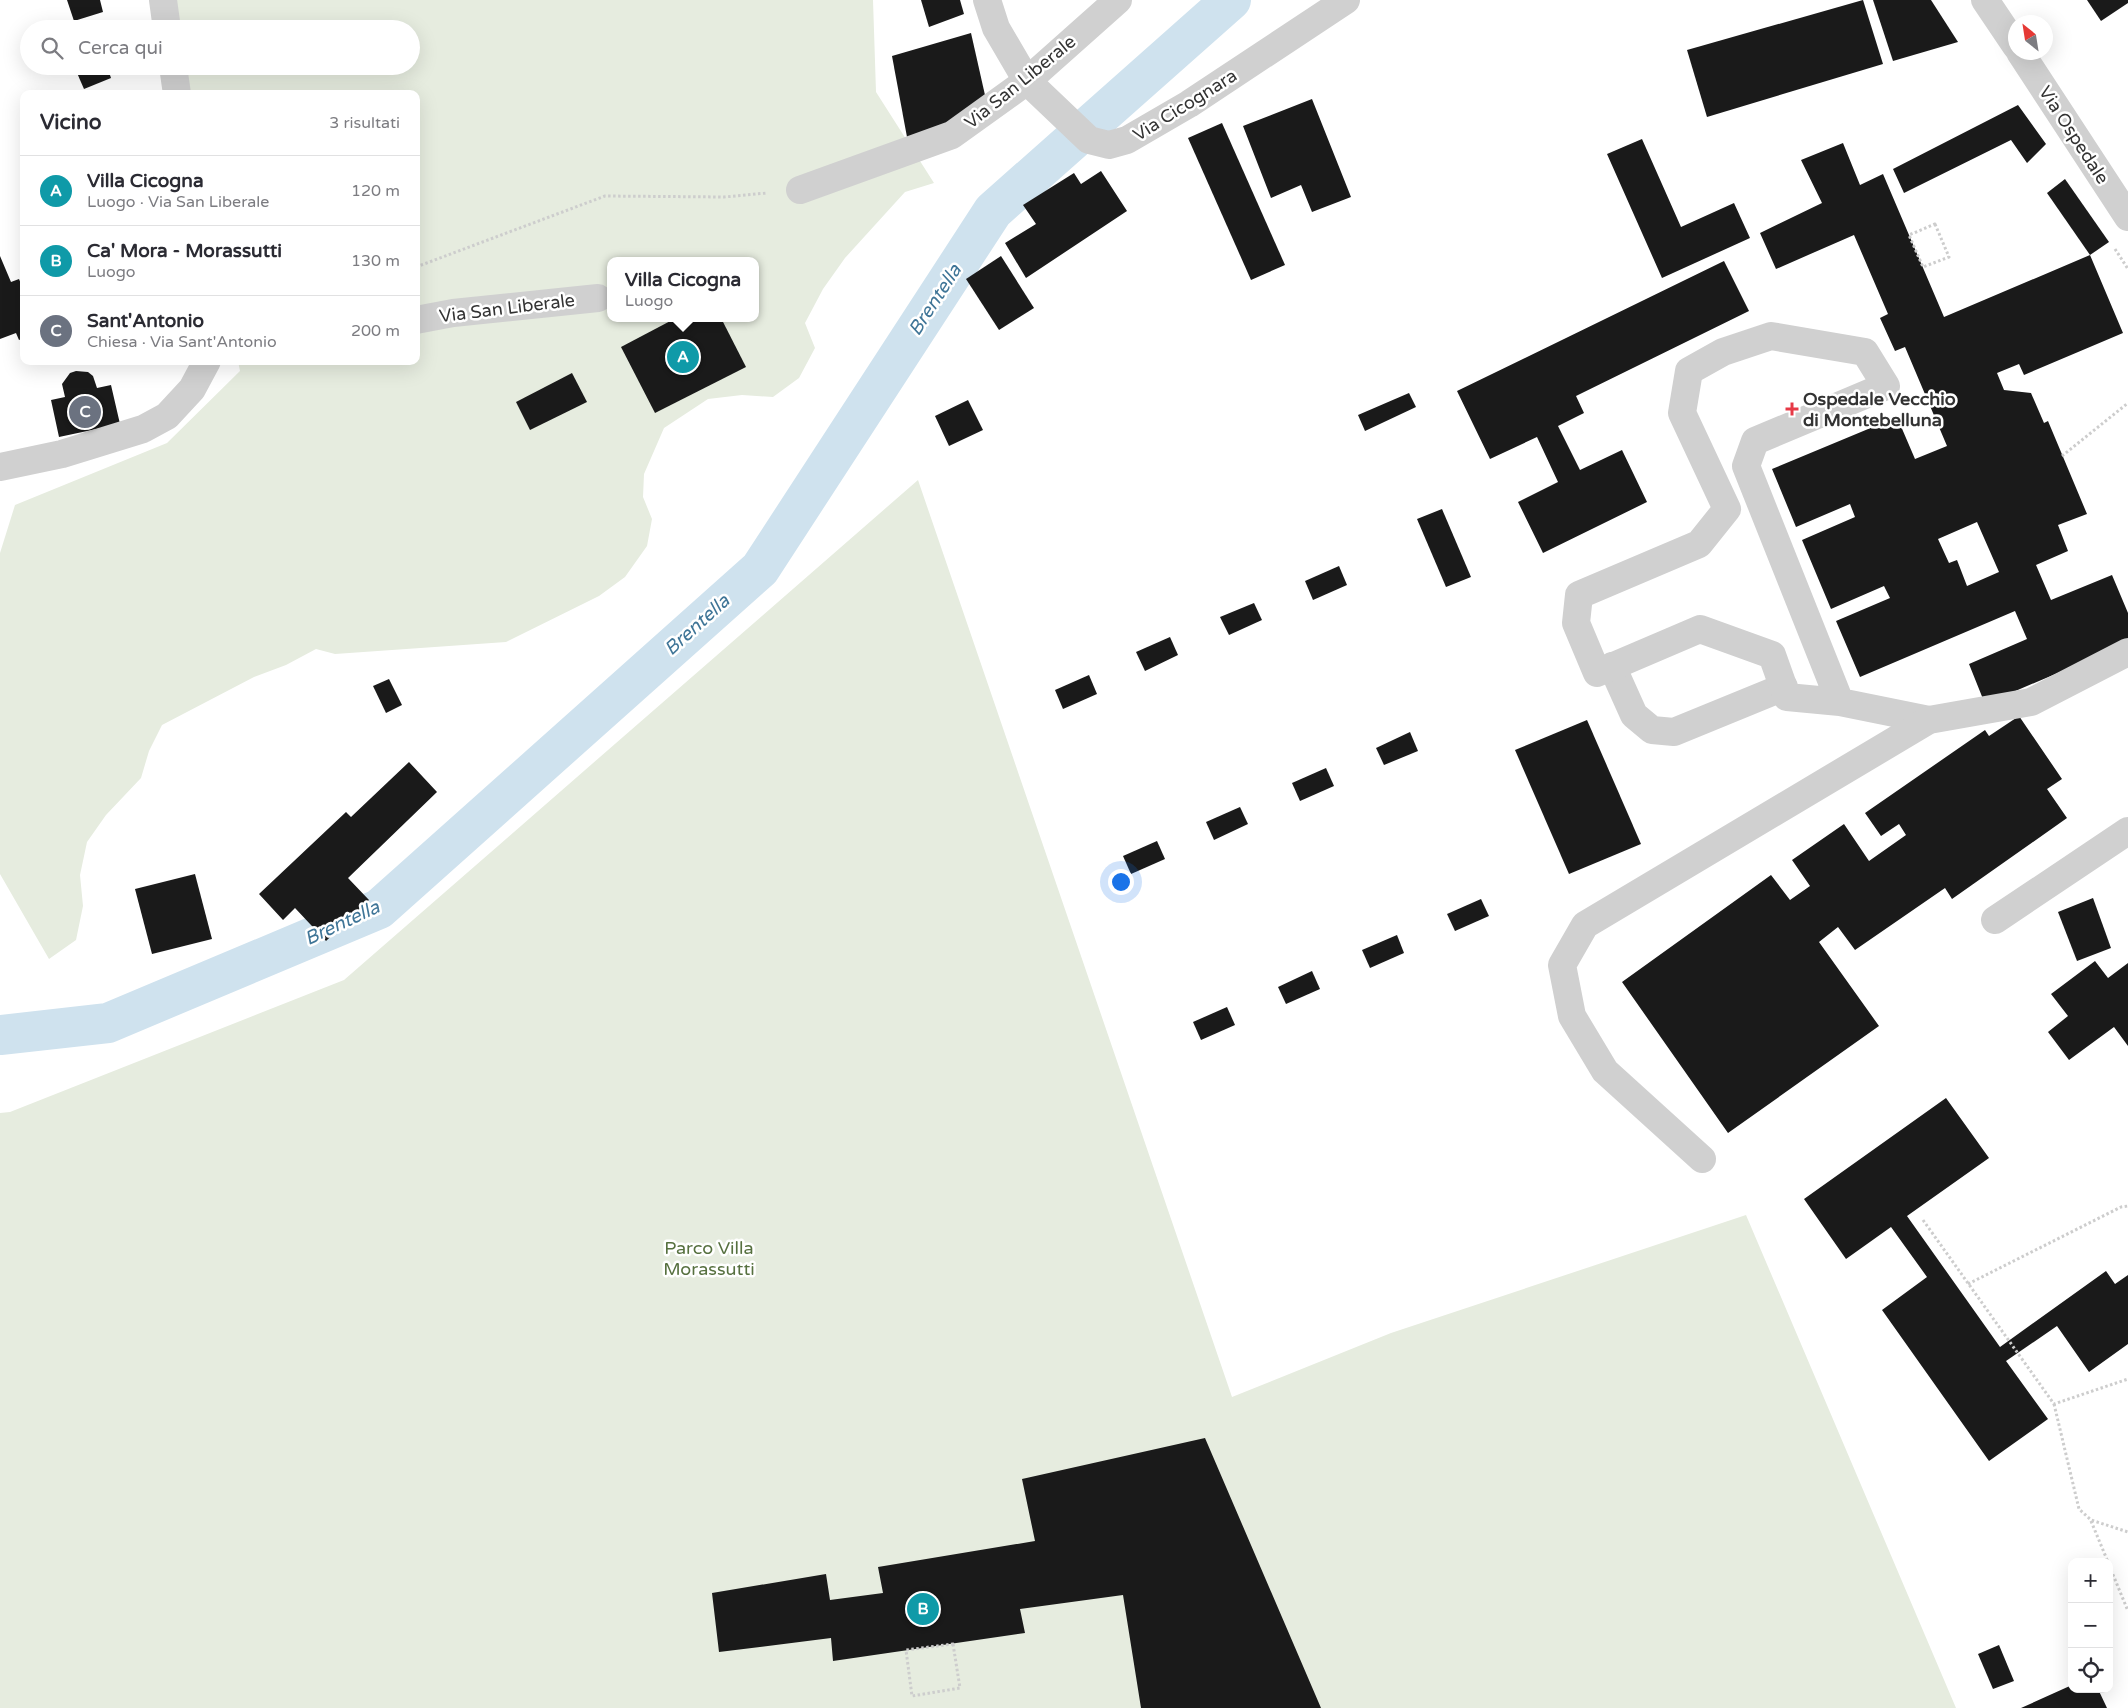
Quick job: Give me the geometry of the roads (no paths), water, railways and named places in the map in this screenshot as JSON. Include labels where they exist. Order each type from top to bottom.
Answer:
[{"type":"street","points":[[163,0],[166,20]]},
{"type":"street","name":"Via Cicognara","points":[[987,0],[996,28],[1027,81],[1090,140],[1109,145],[1127,140],[1189,104],[1346,0]]},
{"type":"street","name":"Via San Liberale","points":[[800,190],[952,135],[1027,81],[1118,0]]},
{"type":"street","points":[[1985,0],[2008,34]]},
{"type":"street","name":"Via Ospedale","points":[[2025,60],[2128,217]]},
{"type":"street","points":[[174,75],[176,90]]},
{"type":"street","name":"Via San Liberale","points":[[420,319],[453,313],[598,298]]},
{"type":"street","points":[[1840,702],[1746,466],[1755,441],[1886,386],[1865,352],[1771,336],[1722,352],[1689,371],[1682,413],[1727,509],[1699,544],[1579,595],[1576,622],[1596,673],[1700,629],[1772,655],[1788,697],[1840,702],[1928,720]]},
{"type":"street","points":[[0,467],[62,454],[143,429],[167,416],[192,389],[205,365]]},
{"type":"street","points":[[1720,493],[1752,481]]},
{"type":"street","points":[[1702,1159],[1606,1071],[1572,1016],[1562,965],[1585,925],[1928,720],[2031,702],[2128,652]]},
{"type":"street","points":[[1612,666],[1634,715],[1652,730],[1674,732],[1784,687]]},
{"type":"street","points":[[1996,920],[2128,831]]},
{"type":"waterway","name":"Brentella","points":[[0,1035],[108,1023],[379,909],[760,569],[993,211],[1231,0]]},
{"type":"place","name":"Villa Cicogna","points":[[683,357]]},
{"type":"place","name":"Ospedale Vecchio di Montebelluna","points":[[1792,409]]},
{"type":"place","name":"Sant'Antonio","points":[[85,412]]},
{"type":"place","name":"Ca' Mora - Morassutti","points":[[923,1609]]},
{"type":"park label","name":"Parco Villa Morassutti","points":[[709,1258]]}]
